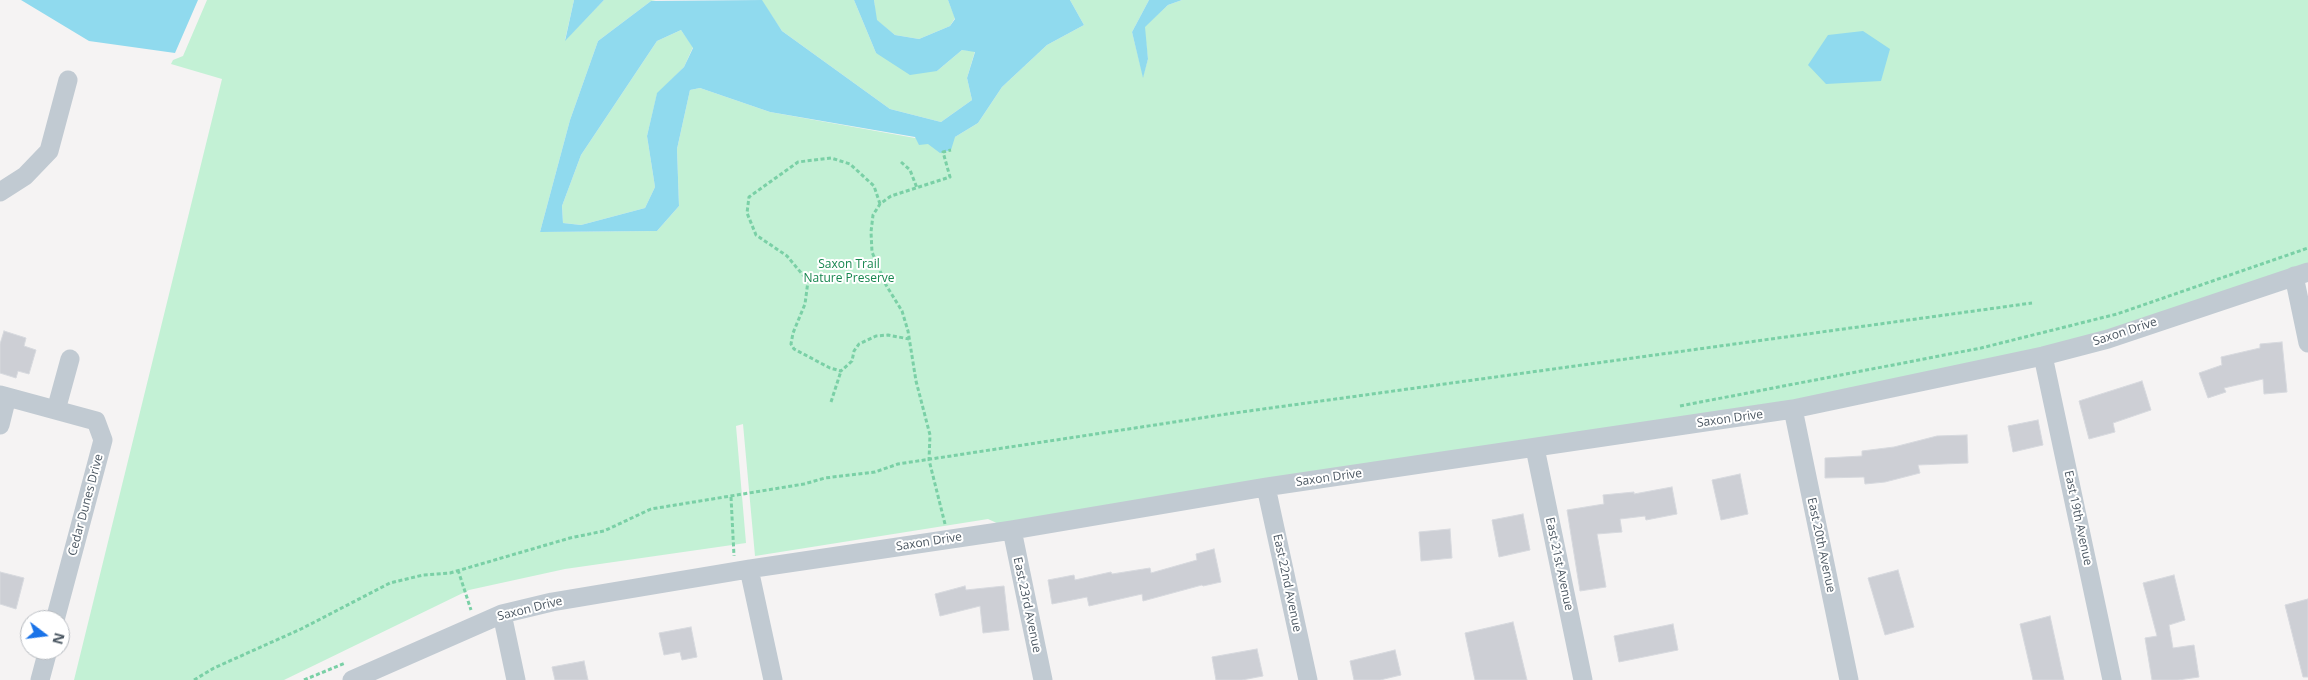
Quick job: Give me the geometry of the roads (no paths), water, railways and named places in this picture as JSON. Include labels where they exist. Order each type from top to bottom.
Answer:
[{"type":"street","points":[[0,191],[25,176],[49,151],[68,80]]},
{"type":"street","points":[[2301,274],[2308,343]]},
{"type":"street","name":"Saxon Drive","points":[[352,680],[502,614],[552,602],[749,569],[1012,530],[1266,487],[1793,409],[2043,356],[2108,339],[2301,274]]},
{"type":"street","name":"East 19th Avenue","points":[[2043,356],[2112,680]]},
{"type":"street","points":[[56,410],[70,358]]},
{"type":"street","name":"Cedar Dunes Drive","points":[[0,425],[4,396],[96,421],[103,440],[59,610]]},
{"type":"street","name":"East 20th Avenue","points":[[1793,409],[1849,680]]},
{"type":"street","name":"East 21st Avenue","points":[[1535,448],[1583,680]]},
{"type":"street","name":"East 22nd Avenue","points":[[1266,487],[1308,680]]},
{"type":"street","name":"East 23rd Avenue","points":[[1012,530],[1043,680]]},
{"type":"street","points":[[749,569],[773,680]]},
{"type":"street","points":[[502,614],[516,680]]},
{"type":"street","points":[[40,680],[45,660]]},
{"type":"water","points":[[21,0],[198,0],[175,53],[89,41]]},
{"type":"water","points":[[574,0],[604,0],[565,41]]},
{"type":"water","points":[[762,0],[782,31],[890,109],[941,122],[972,100],[967,78],[975,52],[962,50],[937,71],[910,75],[876,53],[854,0],[874,0],[877,20],[895,35],[919,39],[950,26],[955,19],[948,0],[1070,0],[1084,25],[1047,45],[1002,87],[978,123],[955,137],[951,150],[940,153],[928,144],[919,145],[915,137],[770,112],[700,88],[690,90],[677,149],[679,206],[657,231],[540,232],[570,120],[598,41],[651,1]],"holes":[[[681,30],[693,48],[684,67],[657,93],[647,136],[655,187],[645,208],[581,225],[563,223],[562,206],[581,155],[657,41]]]},
{"type":"water","points":[[1149,0],[1182,0],[1168,5],[1145,27],[1148,59],[1143,78],[1132,32]]},
{"type":"water","points":[[1863,31],[1890,49],[1881,81],[1826,84],[1808,65],[1828,35]]},
{"type":"park label","name":"Saxon Trail Nature Preserve","points":[[849,272]]}]
